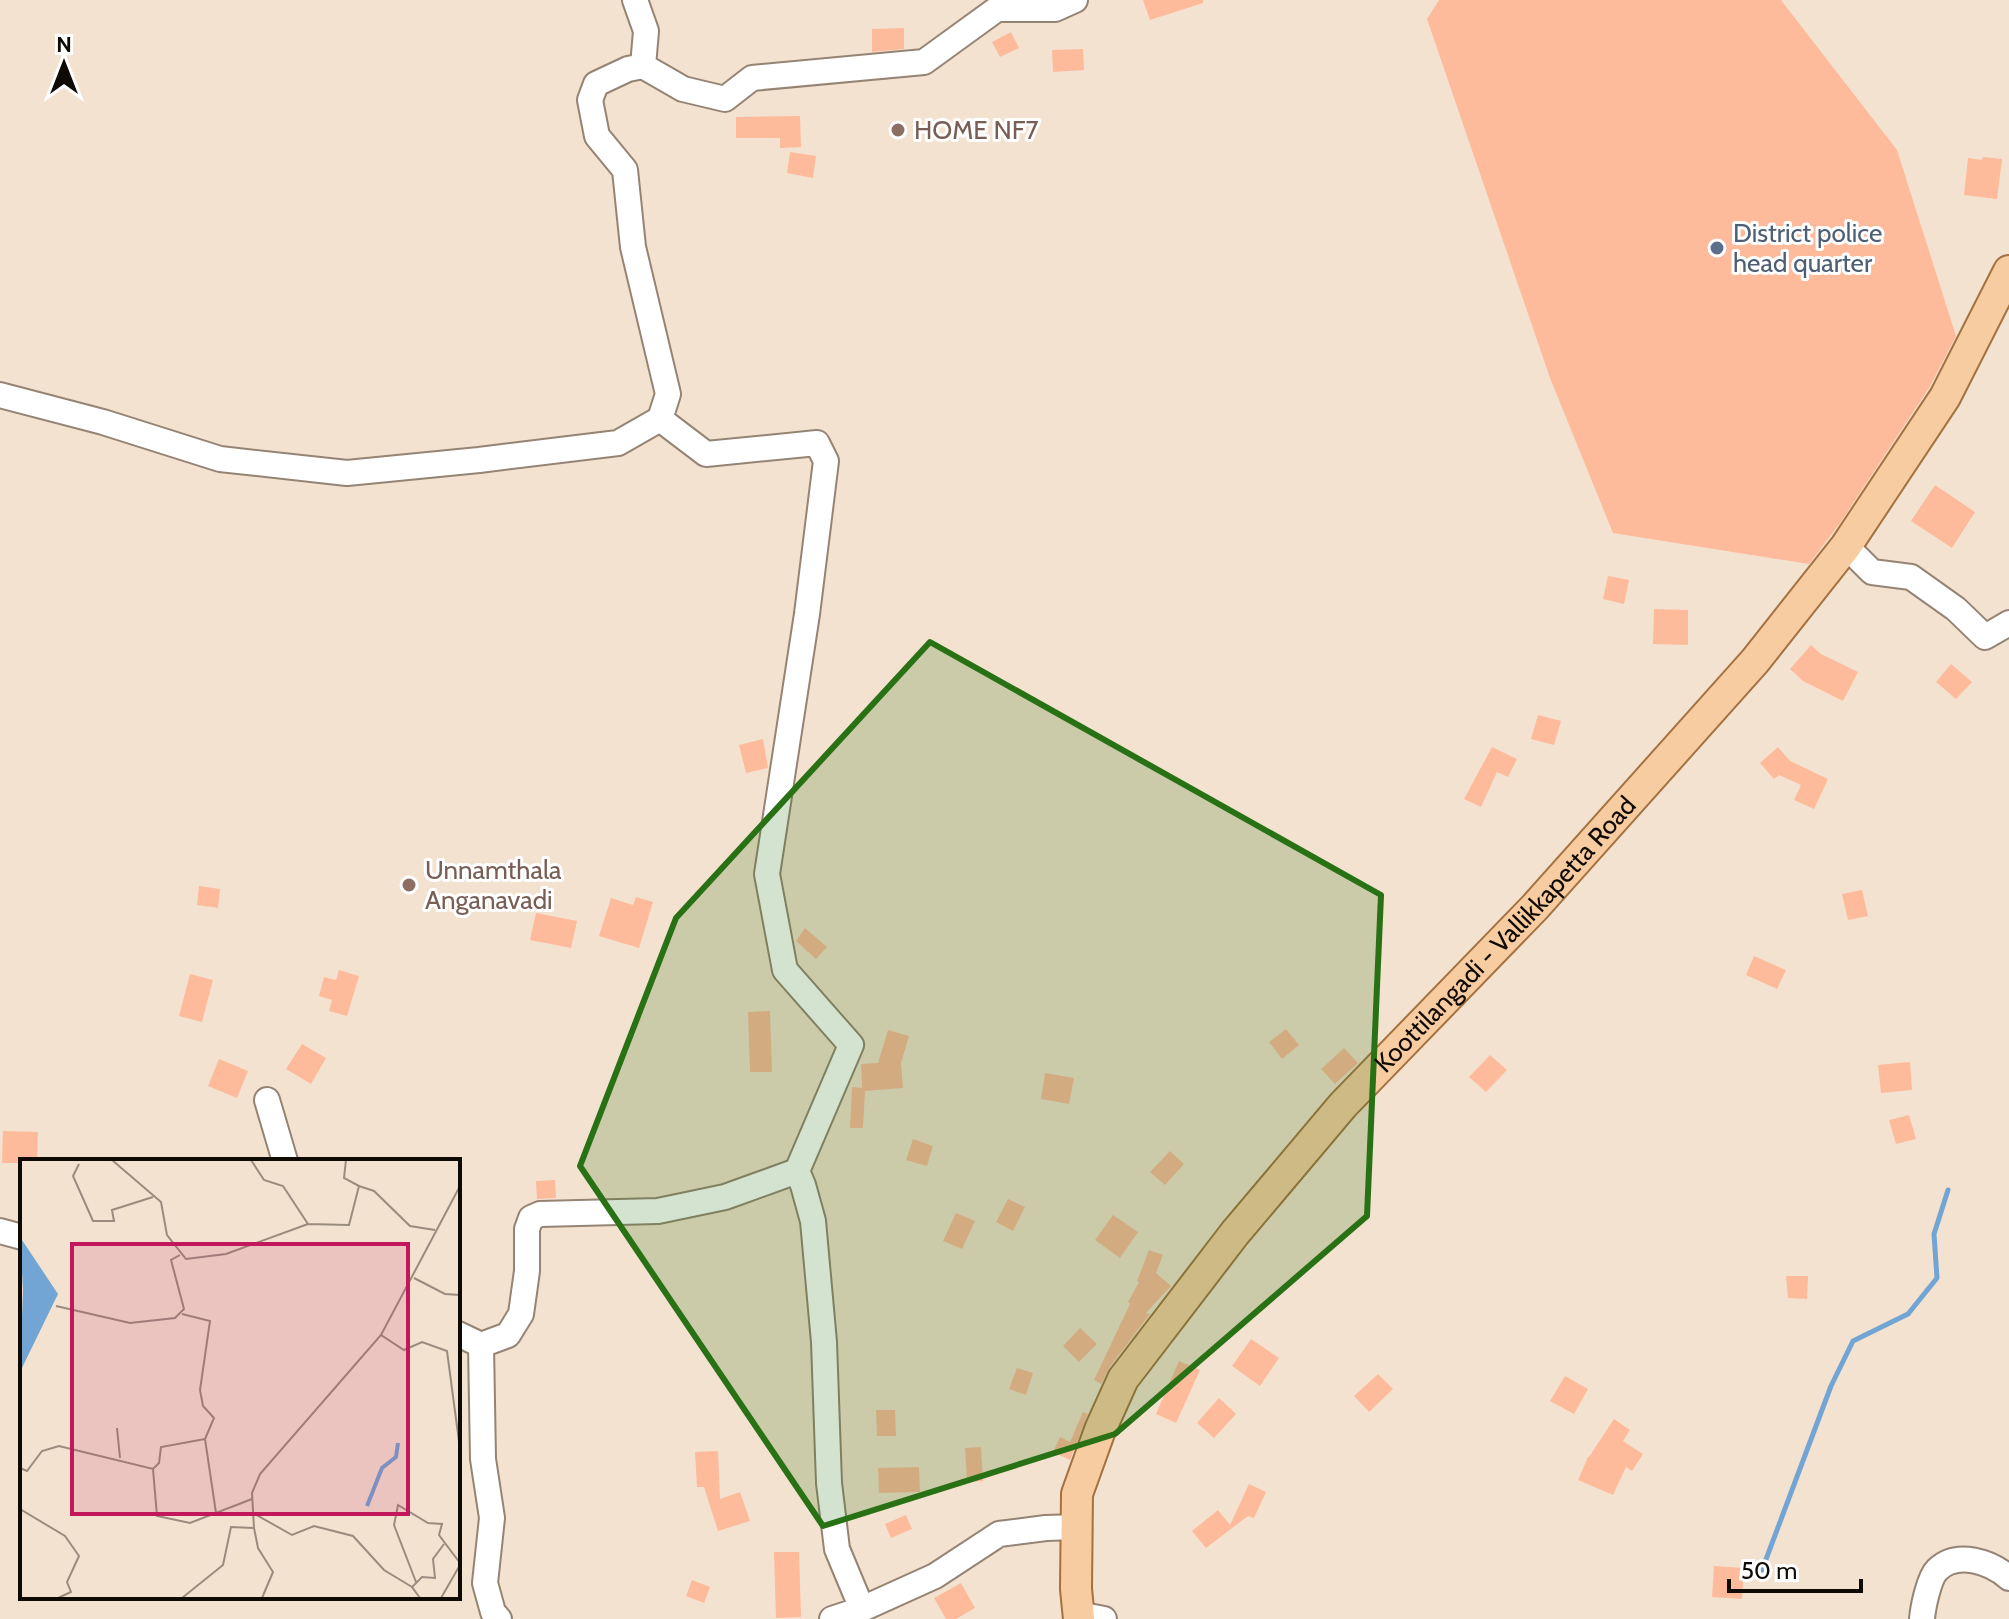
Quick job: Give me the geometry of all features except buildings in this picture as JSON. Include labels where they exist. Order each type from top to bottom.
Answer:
[{"type":"main road","name":"Koottilangadi - Vallikkapetta Road","points":[[1087,1617],[1076,1589],[1077,1494],[1100,1430],[1123,1379],[1235,1233],[1343,1105],[1535,907],[1745,673],[1846,546],[1945,397],[2009,271]]},
{"type":"street","points":[[635,0],[646,31],[643,66]]},
{"type":"street","points":[[0,395],[103,422],[220,459],[347,473],[618,443],[660,419],[668,394],[633,247],[625,170],[597,136],[590,100],[596,84],[628,69],[643,66],[683,89],[725,99],[752,78],[924,62],[997,9],[1055,9],[1075,0]]},
{"type":"street","points":[[660,419],[706,454],[817,443],[826,461],[807,614],[767,874],[785,970],[851,1045],[797,1171],[813,1221],[824,1342],[829,1483],[837,1549],[862,1609]]},
{"type":"street","points":[[1846,546],[1872,572],[1911,577],[1956,609],[1985,637],[2009,623]]},
{"type":"street","points":[[267,1100],[284,1159]]},
{"type":"street","points":[[460,1335],[481,1345],[508,1335],[521,1314],[527,1271],[527,1229],[531,1218],[540,1214],[658,1211],[725,1197],[797,1171]]},
{"type":"street","points":[[0,1231],[20,1236]]},
{"type":"street","points":[[481,1345],[483,1459],[492,1518],[485,1583],[493,1612],[499,1619]]},
{"type":"street","points":[[832,1619],[935,1576],[999,1534],[1077,1527]]},
{"type":"street","points":[[1922,1619],[1923,1606],[1935,1571],[1950,1561],[1971,1559],[2001,1571],[2009,1578]]},
{"type":"highlighted area","points":[[930,642],[1381,895],[1367,1216],[1115,1434],[823,1526],[580,1166],[676,918]]},
{"type":"waterway","points":[[1762,1570],[1831,1386],[1853,1341],[1908,1314],[1937,1278],[1934,1234],[1948,1190]]},
{"type":"place","name":"HOME NF7","points":[[898,130]]},
{"type":"place","name":"District police head quarter","points":[[1717,248]]},
{"type":"place","name":"Unnamthala Anganavadi","points":[[409,885]]}]
